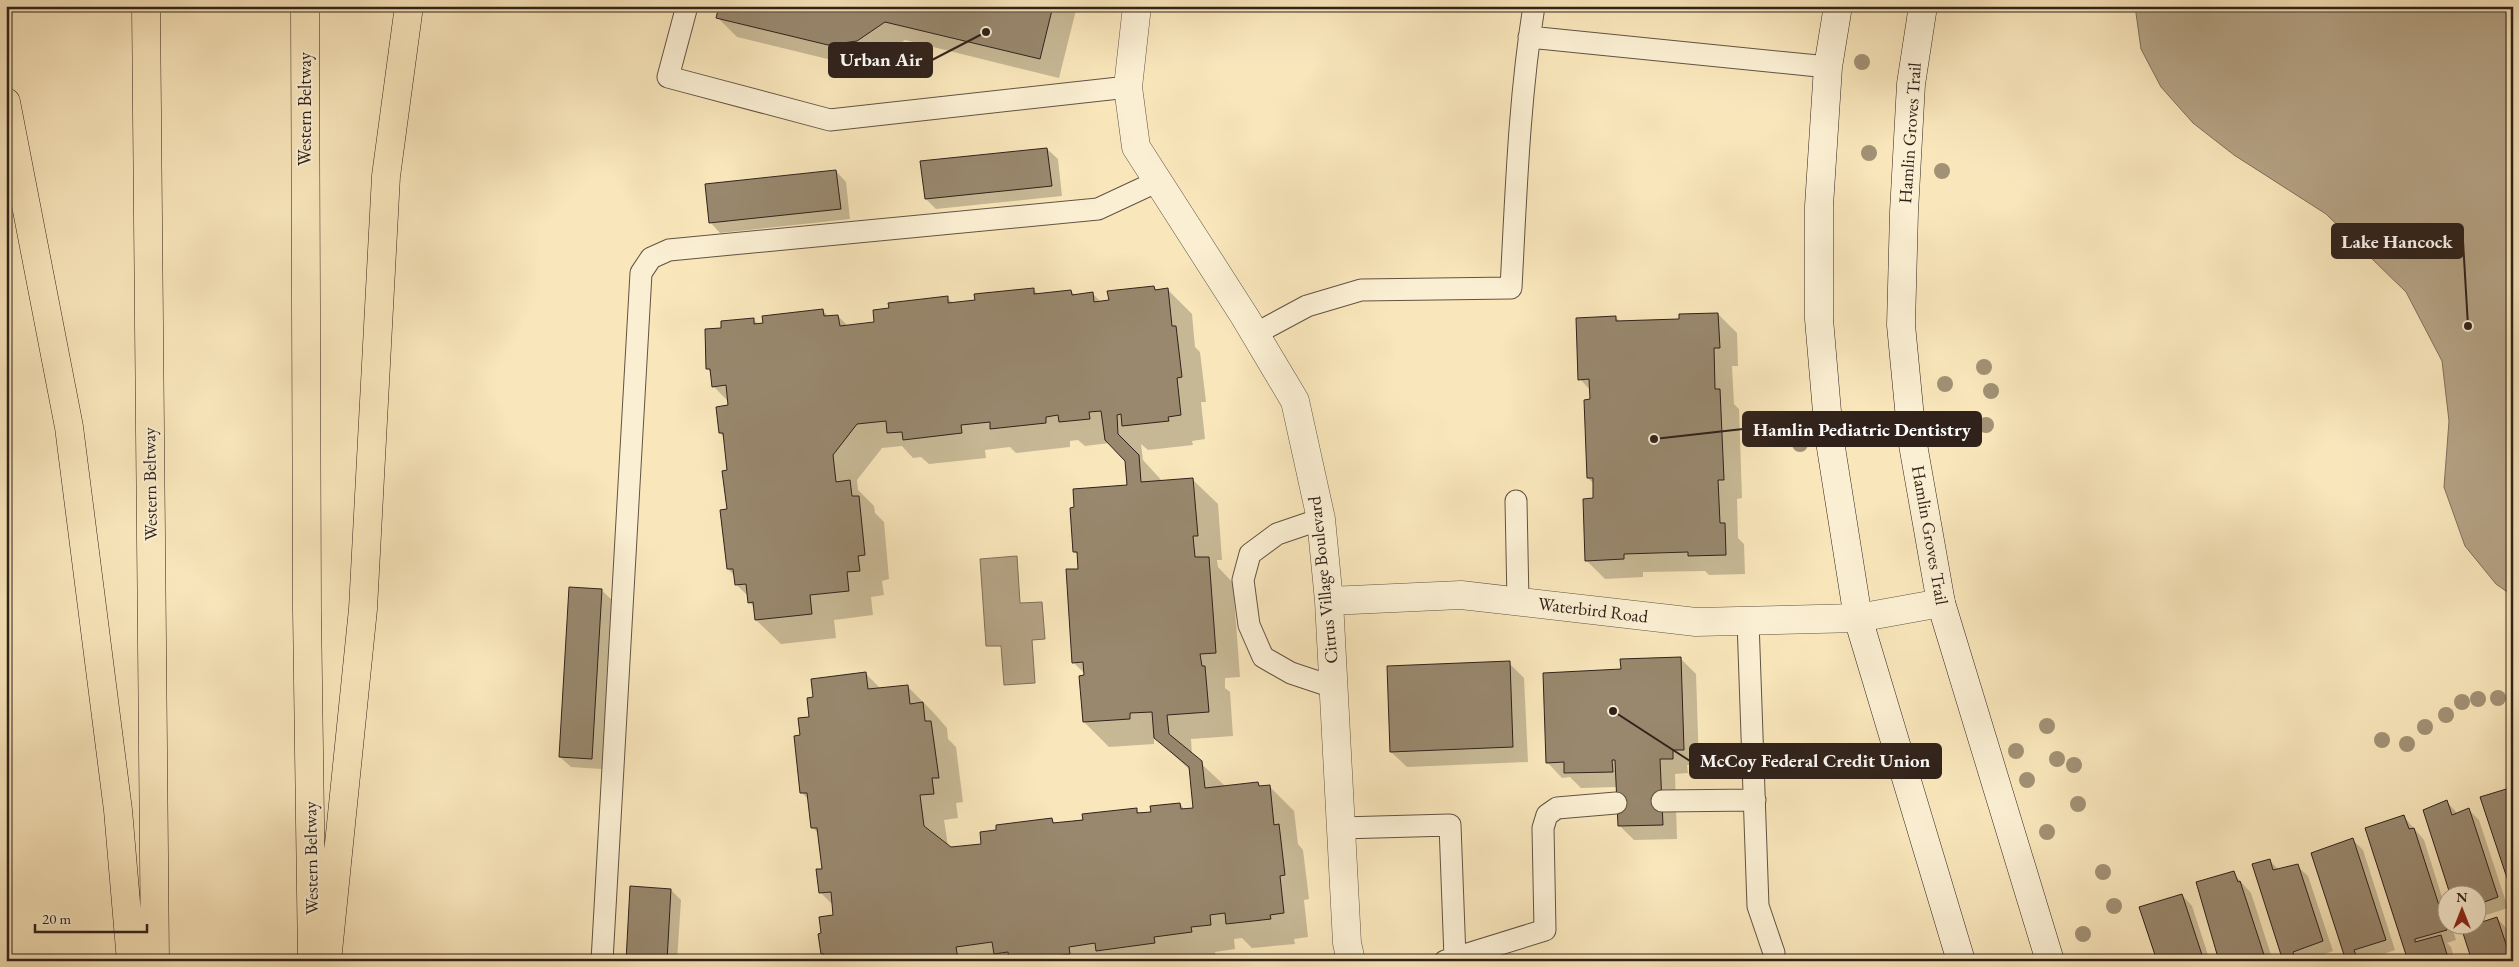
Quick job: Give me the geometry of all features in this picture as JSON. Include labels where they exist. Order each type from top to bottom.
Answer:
[{"type":"highway","name":"Western Beltway","points":[[146,6],[155,961]]},
{"type":"highway","name":"Western Beltway","points":[[305,6],[307,610],[312,961]]},
{"type":"highway","points":[[327,961],[363,609],[386,176],[409,6]]},
{"type":"highway","points":[[6,102],[69,427],[118,810],[131,961]]},
{"type":"main road","name":"Citrus Village Boulevard","points":[[1136,6],[1128,87],[1136,147],[1156,182],[1256,334],[1294,401],[1321,519],[1329,601],[1347,943],[1351,961]]},
{"type":"main road","points":[[1838,6],[1828,67],[1820,206],[1819,319],[1829,435],[1858,618],[1961,961]]},
{"type":"main road","name":"Hamlin Groves Trail","points":[[1923,6],[1911,84],[1904,212],[1901,324],[1912,439],[1940,604],[2050,961]]},
{"type":"main road","name":"Waterbird Road","points":[[1329,601],[1461,595],[1696,622],[1858,618],[1940,604]]},
{"type":"lane","points":[[687,6],[668,77],[830,120],[1128,87]]},
{"type":"lane","points":[[1256,334],[1307,306],[1360,290],[1511,288],[1518,138],[1534,6]]},
{"type":"lane","points":[[1529,37],[1828,67]]},
{"type":"lane","points":[[602,961],[641,274],[651,258],[670,250],[1098,209],[1156,182]]},
{"type":"lane","points":[[1516,501],[1518,601]]},
{"type":"lane","points":[[1321,519],[1277,534],[1250,554],[1243,580],[1249,625],[1263,657],[1291,673],[1333,687]]},
{"type":"lane","points":[[1748,621],[1758,906],[1774,953]]},
{"type":"lane","points":[[1662,802],[1754,800]]},
{"type":"lane","points":[[1341,828],[1450,825],[1450,959],[1545,930],[1543,828],[1547,815],[1557,808],[1616,803]]},
{"type":"shaded area","points":[[2135,6],[2513,6],[2513,596],[2496,584],[2465,546],[2444,487],[2449,421],[2442,361],[2406,292],[2326,214],[2234,155],[2193,123],[2161,87],[2141,49]]},
{"type":"shaded area","points":[[1017,556],[1020,603],[1042,602],[1045,639],[1032,640],[1035,683],[1004,685],[1001,646],[986,646],[980,559]]},
{"type":"building","points":[[719,6],[1053,6],[1040,59],[885,22],[857,41],[828,45],[716,18]]},
{"type":"building","points":[[1047,148],[1052,186],[925,199],[920,161]]},
{"type":"building","points":[[836,170],[841,209],[709,223],[705,184]]},
{"type":"building","points":[[1154,286],[1155,290],[1168,288],[1172,326],[1176,326],[1182,377],[1177,378],[1181,415],[1168,417],[1169,421],[1122,426],[1121,414],[1117,415],[1118,434],[1139,455],[1141,482],[1193,478],[1198,536],[1193,536],[1195,557],[1209,557],[1216,653],[1200,654],[1202,666],[1205,666],[1209,712],[1167,715],[1169,734],[1202,761],[1205,788],[1258,782],[1259,786],[1270,785],[1274,825],[1279,824],[1285,875],[1280,876],[1284,913],[1270,915],[1271,919],[1226,924],[1225,913],[1210,915],[1211,925],[1191,927],[1192,932],[1154,937],[1155,943],[1096,951],[1095,943],[1069,947],[1070,954],[1016,961],[1009,961],[1008,952],[994,954],[992,942],[956,947],[958,959],[944,961],[824,961],[824,954],[821,954],[818,934],[821,933],[819,917],[833,915],[831,892],[819,893],[816,869],[822,869],[817,828],[811,828],[807,793],[800,793],[794,736],[800,735],[798,718],[809,717],[807,698],[813,697],[811,679],[866,672],[868,689],[908,685],[910,704],[923,702],[925,721],[931,721],[939,778],[932,778],[934,794],[920,795],[924,826],[951,847],[981,844],[980,832],[996,830],[996,825],[1052,818],[1053,823],[1083,820],[1082,814],[1137,808],[1137,813],[1151,812],[1150,806],[1180,803],[1181,809],[1193,808],[1189,767],[1154,738],[1152,712],[1130,713],[1130,719],[1083,722],[1079,676],[1084,675],[1083,662],[1072,663],[1066,569],[1078,569],[1077,552],[1073,552],[1070,508],[1074,507],[1073,489],[1127,485],[1125,461],[1105,440],[1101,411],[1089,412],[1090,419],[1059,422],[1058,415],[1046,417],[1046,423],[990,429],[990,422],[961,425],[962,433],[903,440],[902,432],[887,433],[886,421],[857,424],[833,455],[836,482],[850,480],[852,496],[859,496],[865,555],[858,556],[860,571],[847,572],[849,591],[810,595],[812,614],[755,620],[753,602],[748,603],[746,584],[735,585],[733,569],[727,569],[720,510],[727,509],[722,471],[727,470],[723,433],[719,433],[716,407],[728,405],[726,385],[712,387],[710,369],[706,369],[705,329],[721,328],[721,321],[754,318],[754,324],[763,323],[762,316],[823,309],[824,316],[838,315],[840,326],[874,322],[873,310],[889,308],[888,303],[948,296],[948,303],[975,300],[974,294],[1034,288],[1034,294],[1071,290],[1072,295],[1093,292],[1094,302],[1109,300],[1107,291]]},
{"type":"building","points":[[1718,313],[1720,348],[1714,348],[1715,389],[1720,389],[1724,480],[1718,480],[1720,523],[1725,523],[1726,555],[1688,556],[1688,552],[1624,554],[1624,559],[1585,561],[1583,499],[1593,498],[1593,478],[1587,478],[1584,400],[1590,399],[1589,379],[1578,380],[1576,318],[1616,316],[1616,321],[1679,319],[1679,314]]},
{"type":"building","points":[[569,587],[602,589],[592,759],[559,757]]},
{"type":"building","points":[[1681,657],[1684,750],[1673,750],[1673,759],[1660,759],[1663,825],[1618,826],[1615,760],[1612,760],[1613,772],[1564,773],[1564,762],[1546,763],[1543,673],[1621,669],[1620,659]]},
{"type":"building","points":[[1510,661],[1513,747],[1390,752],[1387,666]]},
{"type":"building","points":[[2513,787],[2513,896],[2480,797]]},
{"type":"building","points":[[2447,800],[2452,815],[2469,808],[2498,897],[2486,901],[2486,884],[2447,884],[2423,810]]},
{"type":"building","points":[[2404,815],[2409,829],[2414,828],[2436,896],[2436,933],[2415,939],[2415,942],[2441,935],[2449,961],[2408,961],[2365,828]]},
{"type":"building","points":[[2353,838],[2386,940],[2354,950],[2358,961],[2346,961],[2311,853]]},
{"type":"building","points":[[2270,859],[2273,870],[2298,864],[2323,941],[2293,952],[2296,961],[2283,961],[2252,864]]},
{"type":"building","points":[[2234,871],[2238,882],[2240,881],[2266,961],[2219,961],[2196,882]]},
{"type":"building","points":[[630,886],[671,889],[667,961],[626,961]]},
{"type":"building","points":[[2182,894],[2204,961],[2157,961],[2139,907]]},
{"type":"building","points":[[2497,917],[2510,956],[2495,961],[2472,961],[2463,934],[2486,934],[2486,921]]},
{"type":"place","name":"Urban Air","points":[[986,32]]},
{"type":"place","name":"Lake Hancock","points":[[2468,326]]},
{"type":"place","name":"Hamlin Pediatric Dentistry","points":[[1654,439]]},
{"type":"place","name":"McCoy Federal Credit Union","points":[[1613,711]]}]
